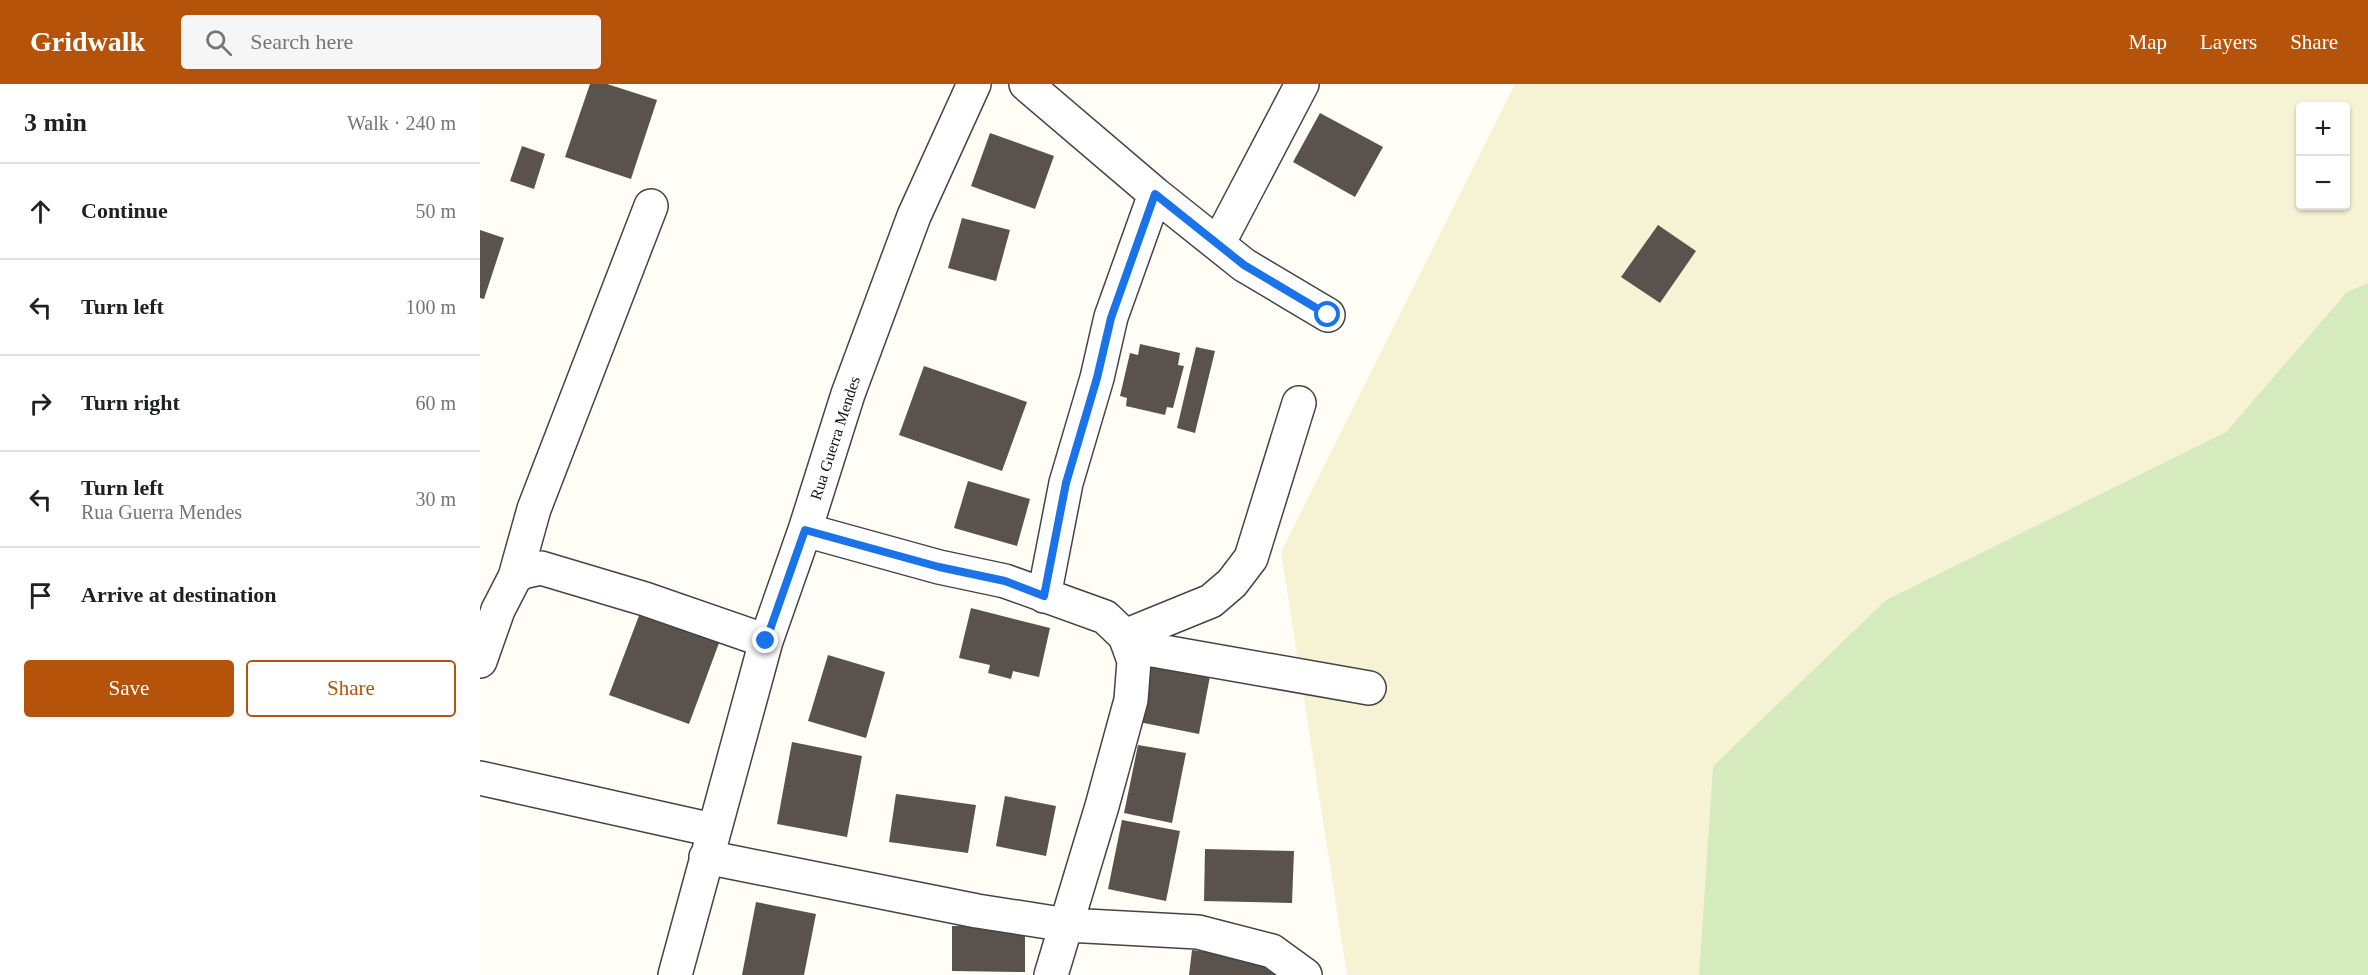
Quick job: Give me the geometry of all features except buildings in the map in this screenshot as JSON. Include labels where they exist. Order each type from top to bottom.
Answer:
[{"type":"street","name":"Rua Guerra Mendes","points":[[675,975],[766,641],[849,394],[914,216],[974,84]]},
{"type":"street","points":[[1026,84],[1155,194],[1244,265],[1328,315]]},
{"type":"street","points":[[1218,244],[1302,84]]},
{"type":"street","points":[[1044,596],[1066,483],[1097,378],[1111,318],[1155,194]]},
{"type":"street","points":[[480,661],[498,610],[515,577],[534,509],[651,206]]},
{"type":"street","points":[[1127,641],[1211,601],[1232,583],[1251,558],[1299,403]]},
{"type":"street","points":[[805,530],[939,567],[1005,581],[1105,617],[1127,641],[1134,661],[1131,700],[1051,975]]},
{"type":"street","points":[[515,577],[523,572],[541,568],[645,599],[766,641]]},
{"type":"street","points":[[1127,641],[1369,688]]},
{"type":"street","points":[[480,778],[710,843],[977,911],[1067,925],[1209,934],[1272,951],[1305,975]]},
{"type":"shaded area","points":[[1515,84],[2368,84],[2368,283],[2347,292],[2226,432],[1886,600],[1713,766],[1699,975],[1347,975],[1281,552]]},
{"type":"green space","points":[[2368,283],[2368,975],[1699,975],[1713,766],[1886,600],[2226,432],[2347,292]]},
{"type":"route","points":[[766,641],[805,530],[939,567],[1005,581],[1044,596],[1066,483],[1097,378],[1111,318],[1155,194],[1244,265],[1328,315]]}]
